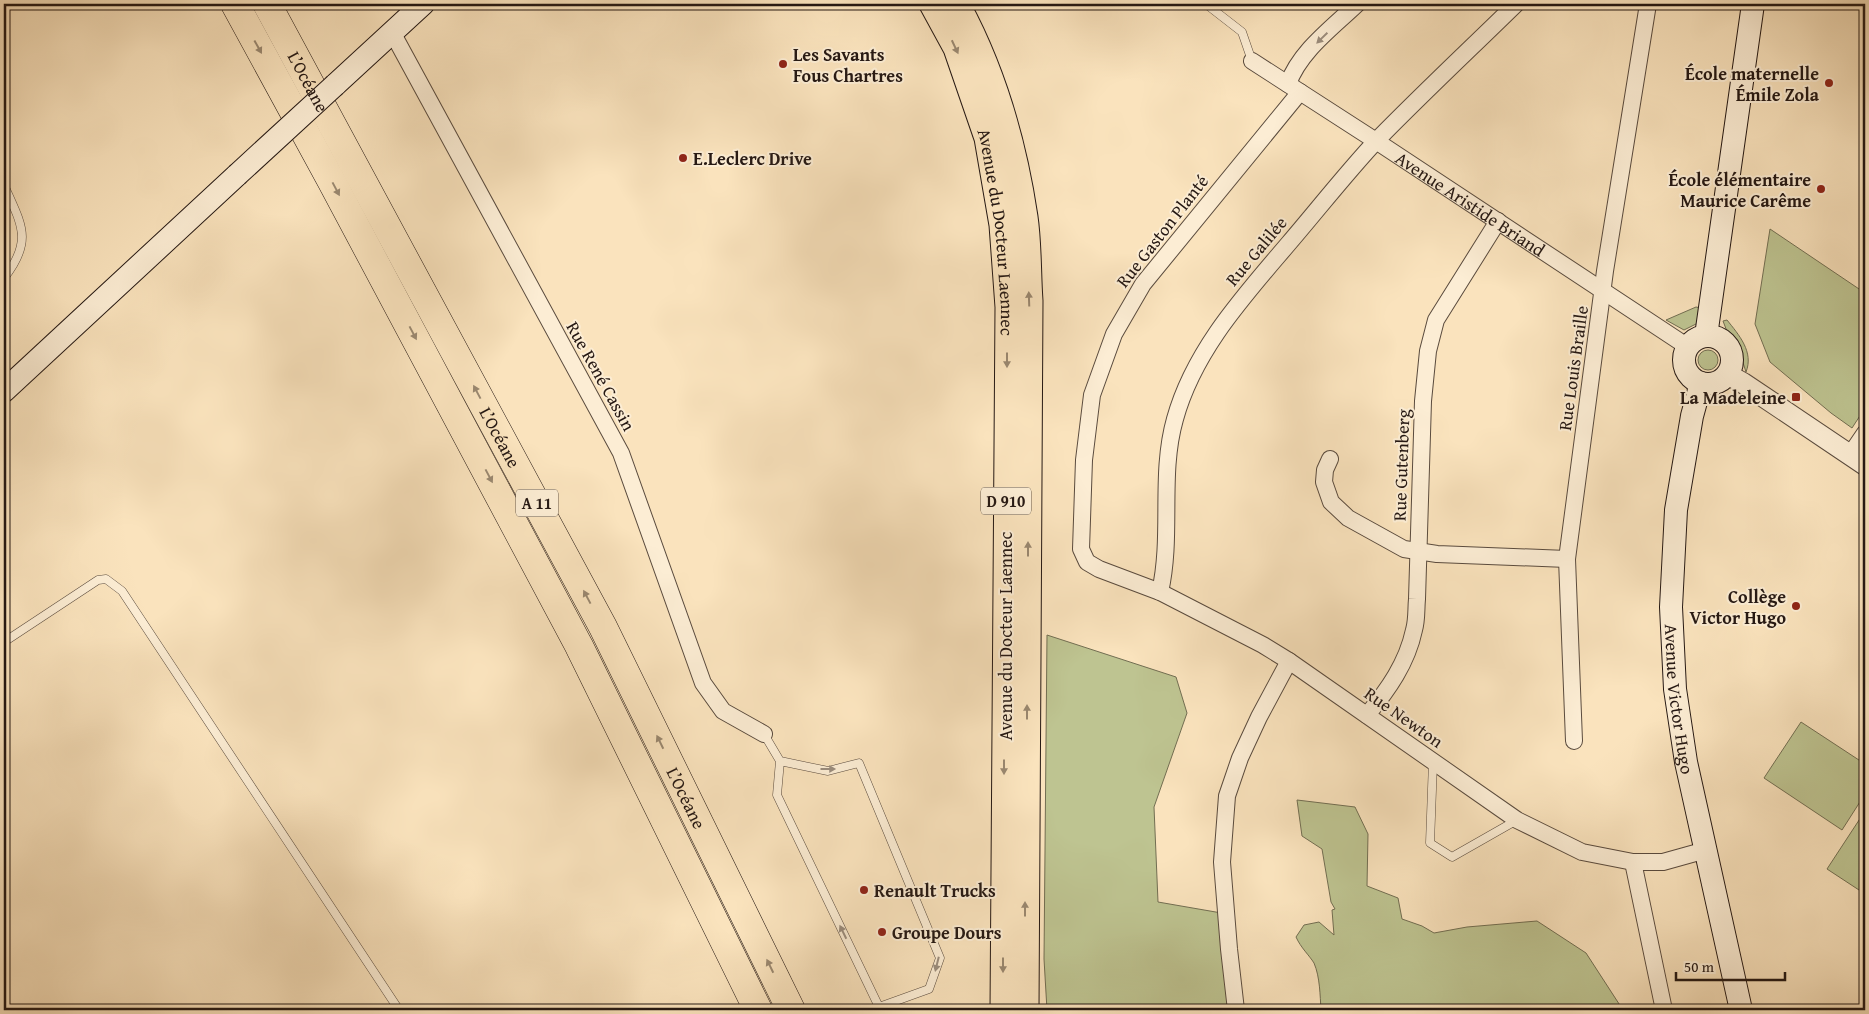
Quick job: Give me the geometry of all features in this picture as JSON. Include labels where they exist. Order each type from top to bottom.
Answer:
[{"type":"highway","name":"L’Océane","points":[[235,4],[580,646],[758,1010]]},
{"type":"highway","name":"L’Océane","points":[[267,4],[603,627],[791,1010]]},
{"type":"main road","points":[[4,391],[423,4]]},
{"type":"main road","name":"Avenue du Docteur Laennec","points":[[932,4],[956,48],[987,138],[1002,224],[1008,306],[1003,1010]]},
{"type":"main road","name":"Avenue du Docteur Laennec","points":[[957,4],[974,34],[1008,130],[1025,218],[1030,301],[1026,1010]]},
{"type":"main road","points":[[1697,342],[1721,340],[1730,352],[1731,367],[1727,374],[1718,381],[1712,383],[1694,379],[1686,368],[1685,354],[1697,342],[1753,4]]},
{"type":"main road","name":"Avenue Victor Hugo","points":[[1701,382],[1692,416],[1676,510],[1671,607],[1675,690],[1686,762],[1741,1010]]},
{"type":"street","name":"Rue Gaston Planté","points":[[1087,562],[1081,549],[1084,460],[1092,395],[1114,334],[1143,284],[1294,88],[1293,70],[1302,58],[1357,4]]},
{"type":"street","name":"Rue Galilée","points":[[1160,592],[1165,571],[1167,468],[1174,420],[1199,360],[1237,304],[1376,141],[1516,4]]},
{"type":"street","name":"Rue Louis Braille","points":[[1574,741],[1567,559],[1604,291],[1605,271],[1648,4]]},
{"type":"street","name":"Rue René Cassin","points":[[392,32],[621,454],[703,682],[723,711],[764,734]]},
{"type":"street","name":"Avenue Aristide Briand","points":[[1252,61],[1604,291],[1697,342]]},
{"type":"street","name":"Rue Gutenberg","points":[[1367,715],[1393,683],[1409,648],[1415,629],[1419,551],[1422,401],[1428,351],[1436,320],[1498,221]]},
{"type":"street","points":[[1727,374],[1858,460],[1865,433]]},
{"type":"street","points":[[1330,459],[1325,470],[1324,482],[1331,502],[1339,511],[1404,550],[1437,554],[1567,559]]},
{"type":"street","name":"Rue Newton","points":[[1087,562],[1099,569],[1160,592],[1263,645],[1517,820],[1582,852],[1633,862],[1663,862],[1706,850]]},
{"type":"street","points":[[1236,1010],[1222,862],[1227,796],[1240,758],[1288,661]]},
{"type":"street","points":[[1633,862],[1664,1010]]},
{"type":"lane","points":[[1206,4],[1242,32],[1252,61]]},
{"type":"lane","points":[[4,185],[22,226],[22,240],[14,265],[4,278]]},
{"type":"lane","points":[[4,642],[98,580],[106,579],[122,591],[399,1010]]},
{"type":"lane","points":[[764,734],[780,761],[777,795],[879,1007],[929,990],[940,958],[859,763],[828,770],[780,761]]},
{"type":"lane","points":[[1433,762],[1430,843],[1452,857],[1517,820]]},
{"type":"green space","points":[[1770,229],[1865,293],[1865,408],[1852,428],[1770,362],[1755,324]]},
{"type":"green space","points":[[1696,307],[1701,308],[1698,323],[1684,330],[1666,320]]},
{"type":"green space","points":[[1727,320],[1747,351],[1748,365],[1746,372],[1738,347],[1728,334],[1723,321]]},
{"type":"green space","points":[[1704,350],[1712,350],[1718,356],[1718,364],[1712,370],[1704,370],[1698,364],[1698,356]]},
{"type":"green space","points":[[1047,635],[1176,677],[1187,713],[1154,807],[1158,902],[1233,915],[1239,1010],[1047,1010],[1044,959]]},
{"type":"green space","points":[[1801,722],[1865,764],[1865,794],[1842,830],[1764,778]]},
{"type":"green space","points":[[1297,800],[1355,807],[1368,834],[1367,886],[1398,898],[1402,919],[1422,926],[1434,933],[1467,927],[1537,921],[1586,953],[1623,1010],[1321,1010],[1316,968],[1296,937],[1304,925],[1319,922],[1334,935],[1332,910],[1335,909],[1331,902],[1322,849],[1302,836]]},
{"type":"green space","points":[[1865,811],[1865,881],[1859,890],[1827,869]]},
{"type":"place","name":"Les Savants Fous Chartres","points":[[783,64]]},
{"type":"place","name":"École maternelle Émile Zola","points":[[1829,83]]},
{"type":"place","name":"E.Leclerc Drive","points":[[683,158]]},
{"type":"place","name":"École élémentaire Maurice Carême","points":[[1821,189]]},
{"type":"place","name":"La Madeleine","points":[[1796,397]]},
{"type":"place","name":"Collège Victor Hugo","points":[[1796,606]]},
{"type":"place","name":"Renault Trucks","points":[[864,890]]},
{"type":"place","name":"Groupe Dours","points":[[882,932]]}]
